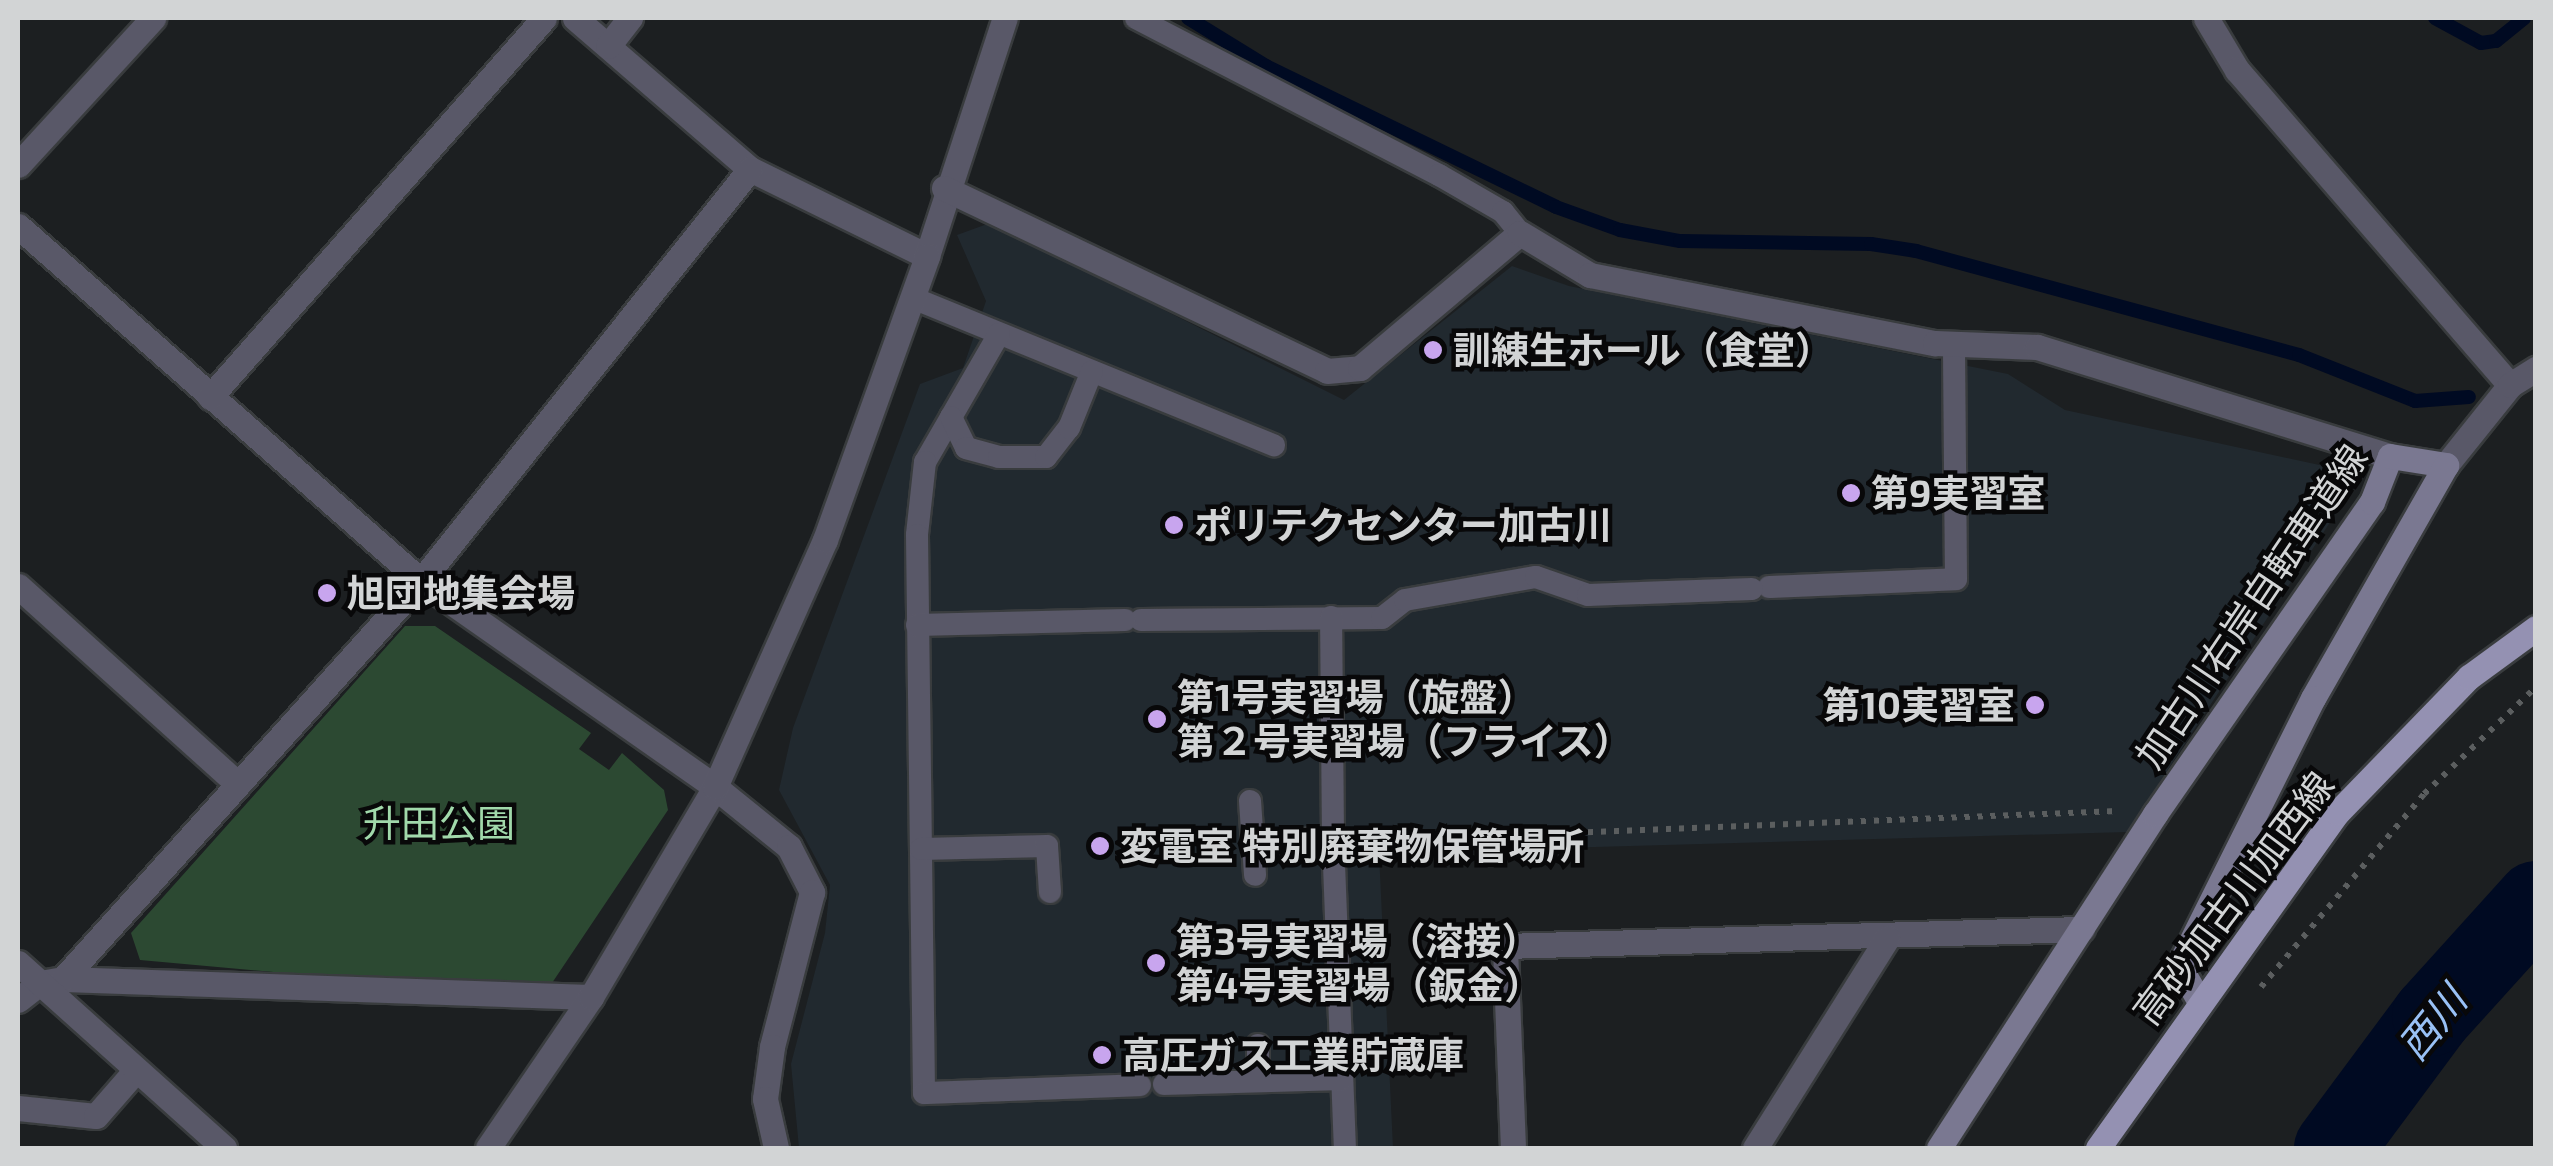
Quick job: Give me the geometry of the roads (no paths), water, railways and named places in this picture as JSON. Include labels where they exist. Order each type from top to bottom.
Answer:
[{"type":"main road","name":"加古川右岸自転車道線","points":[[1939,1148],[2082,929],[2372,502],[2390,456],[2446,465]]},
{"type":"main road","points":[[2200,1002],[2179,966],[2314,698],[2446,465]]},
{"type":"main road","name":"高砂加古川加西線","points":[[2098,1148],[2336,812],[2469,676],[2536,628]]},
{"type":"street","points":[[18,165],[152,18]]},
{"type":"street","points":[[210,397],[544,18]]},
{"type":"street","points":[[575,18],[750,169],[927,256]]},
{"type":"street","points":[[608,46],[630,18]]},
{"type":"street","points":[[488,1148],[591,996],[715,787],[795,616],[913,298],[944,188],[1005,18]]},
{"type":"street","points":[[2206,18],[2237,70],[2510,385]]},
{"type":"street","points":[[18,1000],[52,981],[238,784],[421,581],[750,169]]},
{"type":"street","points":[[944,188],[1327,372],[1360,368],[1520,233],[1590,276],[1954,344],[2037,347],[2390,456]]},
{"type":"street","points":[[18,226],[421,581],[715,787],[790,847],[812,892],[765,1099],[776,1148]]},
{"type":"street","points":[[2446,465],[2510,385],[2536,369]]},
{"type":"street","points":[[18,586],[238,784]]},
{"type":"street","points":[[1513,1148],[1505,946],[1887,938],[2082,929]]},
{"type":"street","points":[[1755,1148],[1887,938]]},
{"type":"street","points":[[18,963],[52,981],[136,1070],[224,1148]]},
{"type":"street","points":[[52,981],[591,996]]},
{"type":"street","points":[[18,1108],[96,1116],[136,1070]]},
{"type":"lane","points":[[1136,18],[1439,175],[1503,212],[1520,233]]},
{"type":"lane","points":[[913,298],[1274,445]]},
{"type":"lane","points":[[999,334],[926,462],[917,535],[924,1092],[1140,1085]]},
{"type":"lane","points":[[918,625],[1382,618],[1404,600],[1536,577],[1588,595],[1956,579],[1954,344]]},
{"type":"lane","points":[[951,417],[966,448],[998,457],[1046,457],[1069,428],[1092,372]]},
{"type":"lane","points":[[1331,617],[1333,838],[1345,1148]]},
{"type":"lane","points":[[1250,802],[1254,875]]},
{"type":"lane","points":[[1253,843],[1333,838]]},
{"type":"lane","points":[[921,850],[1047,846],[1050,892]]},
{"type":"lane","points":[[1258,1044],[1258,1082]]},
{"type":"lane","points":[[1164,1084],[1342,1078]]},
{"type":"waterway","points":[[1188,18],[1266,66],[1556,207],[1620,230],[1680,241],[1871,244],[1916,251],[2299,355],[2415,401],[2469,397]]},
{"type":"waterway","points":[[2435,18],[2481,43],[2496,41],[2524,18]]},
{"type":"waterway","name":"西川","points":[[2334,1148],[2432,1016],[2536,901]]},
{"type":"place","name":"訓練生ホール（食堂）","points":[[1433,350]]},
{"type":"place","name":"第9実習室","points":[[1851,493]]},
{"type":"place","name":"ポリテクセンター加古川","points":[[1174,525]]},
{"type":"place","name":"旭団地集会場","points":[[327,593]]},
{"type":"place","name":"第10実習室","points":[[2035,705]]},
{"type":"place","name":"第1号実習場（旋盤） 第２号実習場（フライス）","points":[[1157,719]]},
{"type":"place","name":"変電室 特別廃棄物保管場所","points":[[1100,846]]},
{"type":"place","name":"第3号実習場（溶接） 第4号実習場（鈑金）","points":[[1156,963]]},
{"type":"place","name":"高圧ガス工業貯蔵庫","points":[[1102,1055]]},
{"type":"park label","name":"升田公園","points":[[439,823]]}]
